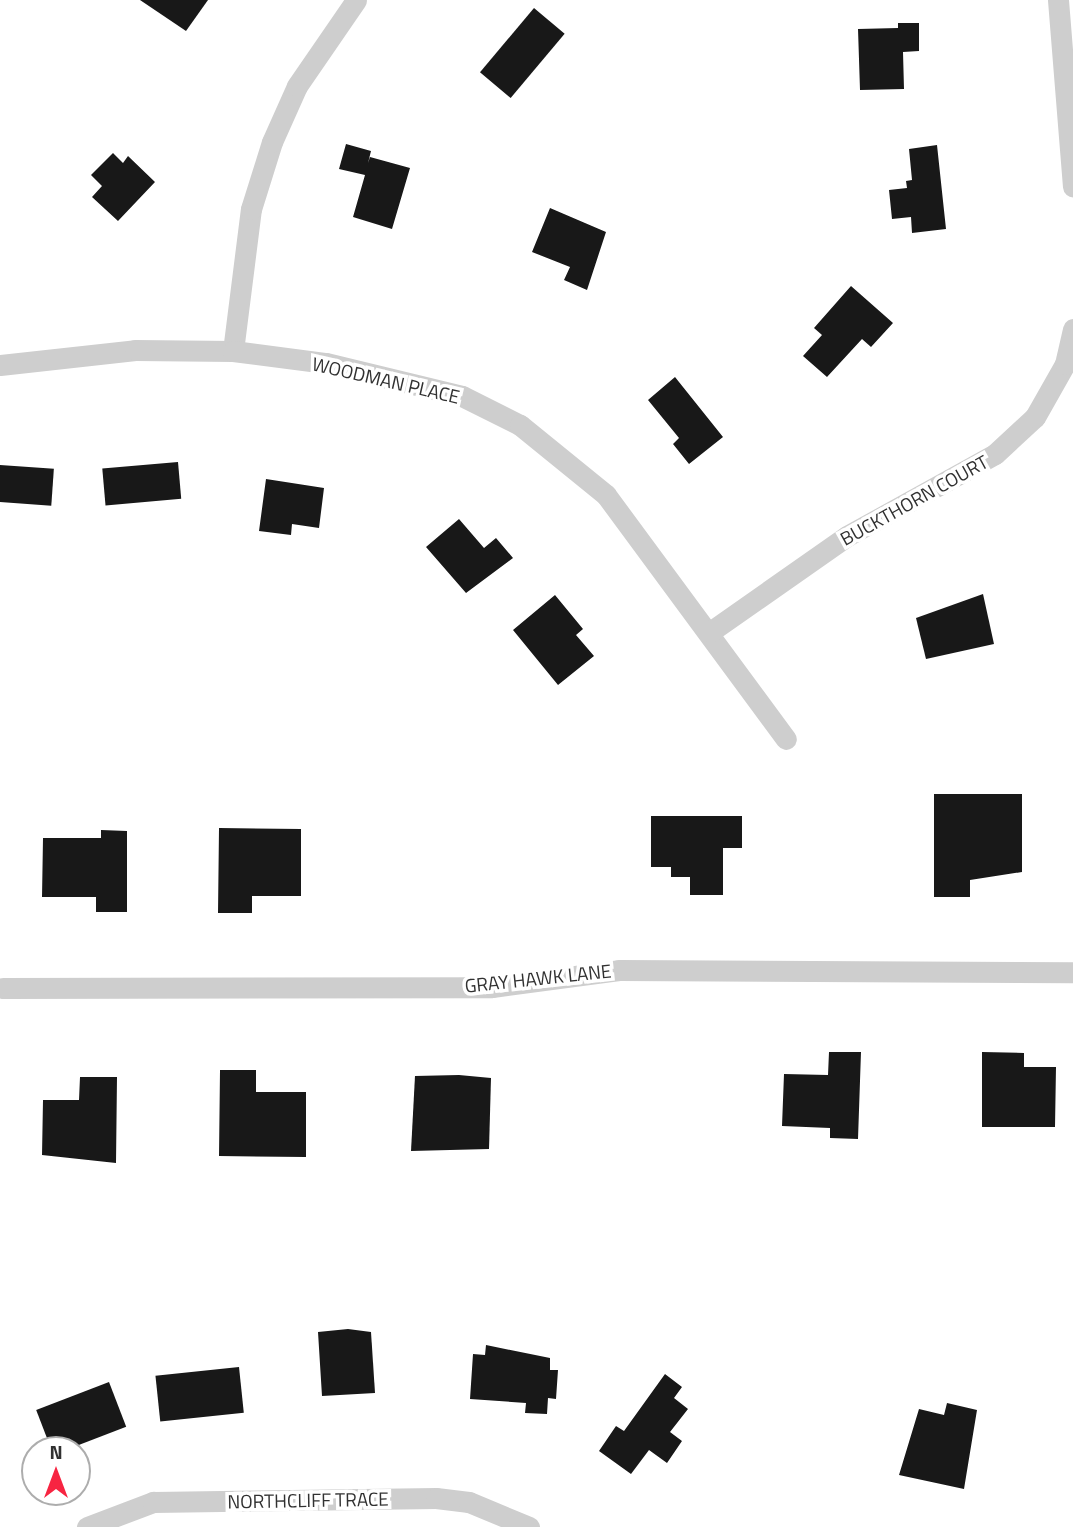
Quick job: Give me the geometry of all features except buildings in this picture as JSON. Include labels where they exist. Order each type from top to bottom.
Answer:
[{"type":"street","points":[[233,351],[251,209],[272,142],[297,86],[356,0]]},
{"type":"street","points":[[1059,0],[1073,186]]},
{"type":"street","name":"BUCKTHORN COURT","points":[[710,632],[847,536],[995,454],[1035,417],[1065,364],[1073,330]]},
{"type":"street","name":"WOODMAN PLACE","points":[[0,365],[135,350],[233,351],[326,363],[462,396],[520,425],[606,495],[710,632],[786,739]]},
{"type":"street","name":"GRAY HAWK LANE","points":[[3,988],[492,987],[619,970],[1073,972]]},
{"type":"street","name":"NORTHCLIFF TRACE","points":[[87,1527],[153,1502],[436,1498],[480,1505],[528,1527]]}]
